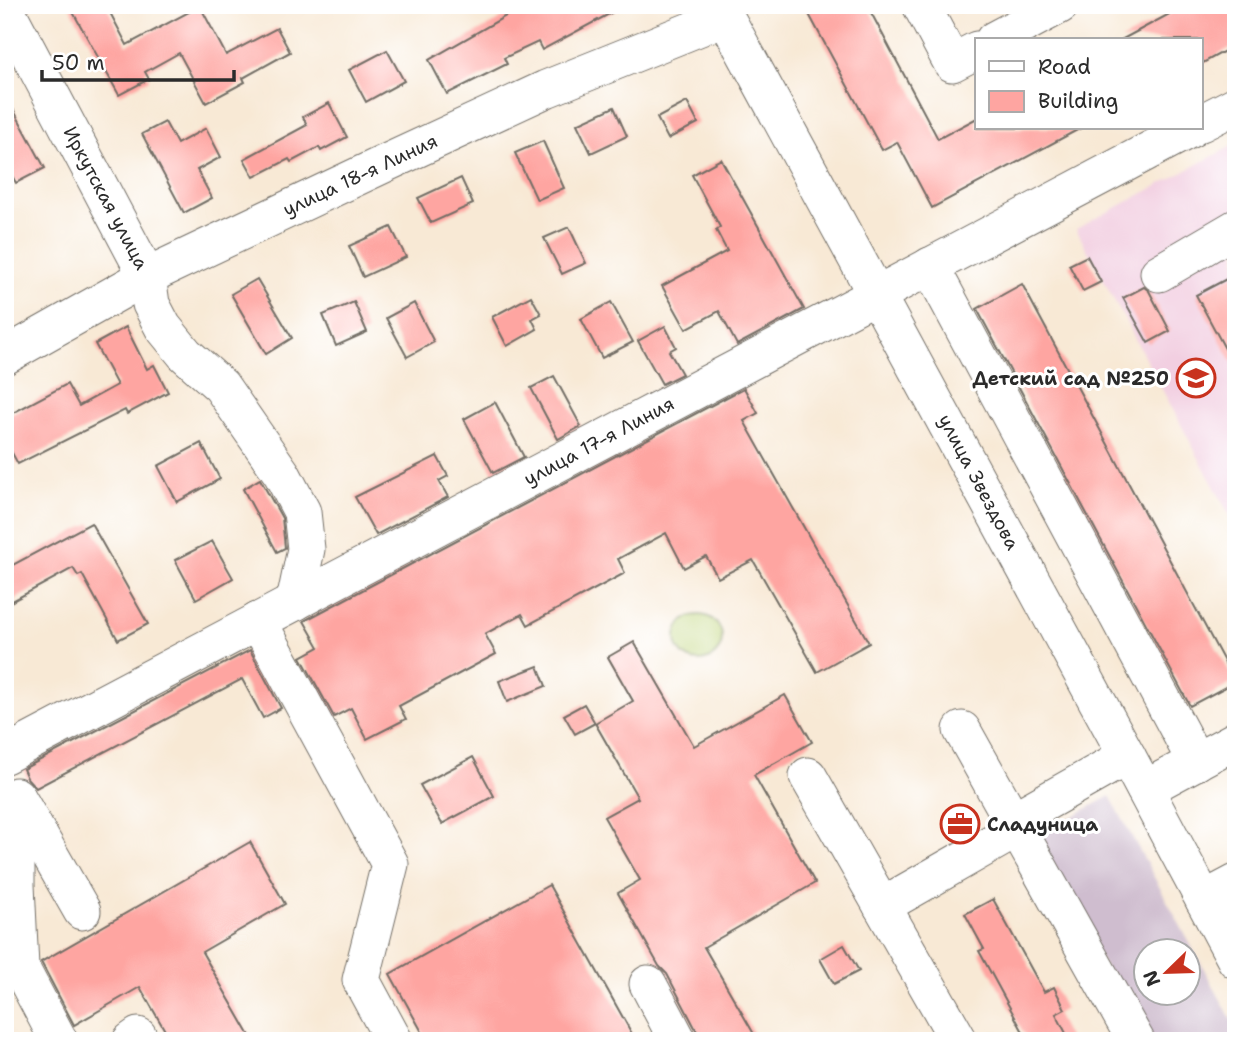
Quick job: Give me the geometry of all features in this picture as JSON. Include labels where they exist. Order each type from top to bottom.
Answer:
[{"type":"street","points":[[921,5],[952,63],[975,51]]},
{"type":"street","points":[[998,38],[1060,5]]},
{"type":"street","name":"Иркутская улица","points":[[5,8],[147,276],[151,304],[163,327],[185,354],[221,386],[282,474],[302,512],[306,549],[295,602]]},
{"type":"street","name":"улица 18-я Линия","points":[[5,356],[147,276],[546,89],[722,11]]},
{"type":"street","name":"улица Звездова","points":[[722,11],[1236,960]]},
{"type":"street","points":[[1202,122],[1236,105]]},
{"type":"street","name":"улица 17-я Линия","points":[[5,755],[1188,130]]},
{"type":"street","points":[[1159,273],[1236,228]]},
{"type":"street","points":[[930,266],[1195,762]]},
{"type":"street","points":[[258,621],[390,864],[361,980],[394,1041]]},
{"type":"street","points":[[962,730],[1136,1041]]},
{"type":"street","points":[[1144,789],[1236,740]]},
{"type":"street","points":[[882,906],[1127,756]]},
{"type":"street","points":[[808,776],[959,1041]]},
{"type":"street","points":[[11,787],[82,911]]},
{"type":"street","points":[[11,787],[20,967],[59,1041]]},
{"type":"street","points":[[1204,900],[1236,883]]},
{"type":"street","points":[[648,984],[678,1041]]},
{"type":"shaded area","name":"Детский сад №250","points":[[1236,144],[1236,527],[1076,229]]},
{"type":"shaded area","points":[[1110,796],[1187,937],[1132,937],[1132,1007],[1202,1007],[1202,965],[1236,1028],[1236,1041],[1146,1041],[1033,838]]},
{"type":"green space","points":[[699,615],[715,622],[722,638],[715,654],[699,661],[683,654],[676,638],[683,622]]},
{"type":"building","points":[[69,5],[106,5],[127,45],[200,6],[226,55],[277,28],[290,52],[243,78],[245,82],[206,103],[179,53],[145,72],[149,79],[119,95]]},
{"type":"building","points":[[525,5],[626,5],[542,50],[538,42],[504,58],[507,64],[447,94],[429,60]]},
{"type":"building","points":[[804,5],[867,5],[938,139],[975,119],[975,130],[1077,130],[932,208],[897,142],[882,150]]},
{"type":"building","points":[[1186,5],[1236,5],[1236,45],[1202,63],[1202,38],[1125,38]]},
{"type":"building","points":[[387,50],[404,81],[366,102],[349,70]]},
{"type":"building","points":[[5,94],[45,168],[16,183],[5,163]]},
{"type":"building","points":[[687,102],[698,123],[668,139],[657,118]]},
{"type":"building","points":[[329,103],[347,137],[321,151],[319,147],[291,162],[289,159],[254,177],[244,159],[307,125],[303,117]]},
{"type":"building","points":[[614,107],[627,136],[591,153],[577,124]]},
{"type":"building","points":[[165,122],[177,144],[206,128],[221,157],[197,170],[212,198],[184,213],[142,134]]},
{"type":"building","points":[[543,141],[564,188],[537,200],[515,153]]},
{"type":"building","points":[[721,159],[804,309],[737,345],[719,311],[686,329],[662,286],[727,251],[716,230],[720,227],[692,175]]},
{"type":"building","points":[[461,178],[473,204],[431,223],[418,198]]},
{"type":"building","points":[[391,227],[406,257],[363,277],[349,246]]},
{"type":"building","points":[[569,227],[586,263],[562,274],[544,238]]},
{"type":"building","points":[[1087,256],[1101,282],[1083,291],[1069,265]]},
{"type":"building","points":[[1236,274],[1236,369],[1196,295]]},
{"type":"building","points":[[257,279],[292,338],[266,354],[231,294]]},
{"type":"building","points":[[1022,284],[1235,682],[1190,706],[977,309]]},
{"type":"building","points":[[1144,287],[1149,291],[1170,331],[1148,343],[1123,298]]},
{"type":"building","points":[[531,296],[541,314],[532,319],[537,329],[507,346],[492,317]]},
{"type":"building","points":[[354,302],[367,332],[336,346],[323,315]]},
{"type":"building","points":[[611,302],[633,342],[602,358],[581,319]]},
{"type":"building","points":[[414,303],[434,342],[407,357],[386,318]]},
{"type":"building","points":[[665,326],[676,347],[669,351],[682,374],[662,384],[638,341]]},
{"type":"building","points":[[126,327],[147,369],[154,365],[168,392],[127,414],[125,410],[18,464],[5,440],[5,417],[67,384],[79,406],[117,385],[95,344]]},
{"type":"building","points":[[554,376],[581,426],[558,439],[531,388]]},
{"type":"building","points":[[744,388],[758,413],[744,421],[869,643],[817,672],[753,560],[718,578],[706,556],[684,568],[666,533],[618,559],[625,573],[528,625],[522,614],[485,634],[496,654],[399,706],[406,719],[367,739],[351,708],[334,717],[301,657],[319,647],[304,621]]},
{"type":"building","points":[[495,402],[524,457],[493,473],[464,419]]},
{"type":"building","points":[[201,443],[220,479],[177,502],[158,466]]},
{"type":"building","points":[[437,456],[448,476],[439,481],[448,497],[376,535],[355,497]]},
{"type":"building","points":[[260,479],[282,518],[285,548],[277,552],[243,489]]},
{"type":"building","points":[[91,523],[148,624],[118,640],[82,574],[78,576],[73,568],[5,605],[5,569]]},
{"type":"building","points":[[212,541],[233,578],[196,599],[175,560]]},
{"type":"building","points":[[634,642],[694,746],[785,695],[812,742],[754,775],[815,883],[704,947],[758,1041],[702,1041],[667,974],[659,966],[618,893],[640,880],[604,817],[638,798],[595,723],[633,701],[608,657]]},
{"type":"building","points":[[250,650],[281,708],[263,718],[242,679],[36,788],[27,778],[23,769]]},
{"type":"building","points":[[538,666],[546,686],[507,702],[499,681]]},
{"type":"building","points":[[584,704],[595,723],[575,734],[564,715]]},
{"type":"building","points":[[473,757],[494,796],[442,824],[420,785]]},
{"type":"building","points":[[250,842],[285,904],[202,952],[253,1041],[171,1041],[140,987],[74,1025],[41,962]]},
{"type":"building","points":[[549,885],[636,1041],[427,1041],[390,974]]},
{"type":"building","points":[[993,899],[1044,992],[1054,987],[1065,1009],[1056,1014],[1070,1041],[1028,1041],[979,951],[984,949],[965,914]]},
{"type":"building","points":[[844,945],[859,971],[834,984],[820,959]]},
{"type":"place","name":"Детский сад №250","points":[[1196,378]]},
{"type":"place","name":"Сладуница","points":[[960,824]]}]
